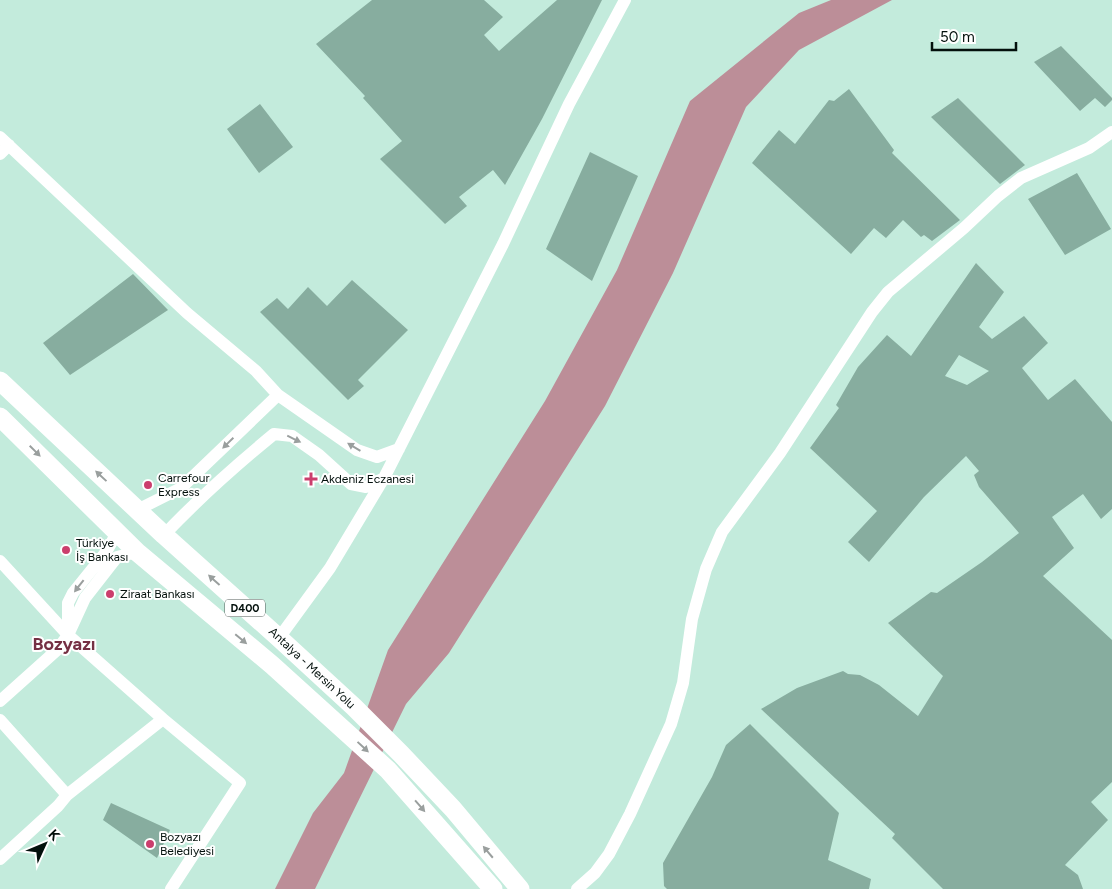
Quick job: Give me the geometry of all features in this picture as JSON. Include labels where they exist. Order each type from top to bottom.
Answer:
[{"type":"highway","name":"Antalya - Mersin Yolu","points":[[0,381],[164,536],[354,707],[453,809],[520,889]]},
{"type":"highway","name":"Antalya - Mersin Yolu","points":[[1,419],[137,552],[272,664],[388,770],[493,889]]},
{"type":"highway","points":[[117,533],[121,516],[137,510]]},
{"type":"highway","points":[[137,552],[148,550],[164,536]]},
{"type":"street","points":[[279,638],[330,568],[384,478],[503,244],[569,104],[625,0]]},
{"type":"street","points":[[577,889],[595,873],[609,854],[672,724],[683,683],[692,619],[706,569],[722,532],[780,453],[872,312],[888,292],[1021,178],[1089,148],[1112,132]]},
{"type":"street","points":[[3,145],[187,313],[256,372],[278,395],[357,450],[377,458],[399,448]]},
{"type":"street","points":[[137,510],[181,488],[278,395]]},
{"type":"street","points":[[164,536],[190,508],[274,434],[292,436],[319,455],[351,484],[366,487],[384,478]]},
{"type":"street","points":[[68,635],[68,603],[73,593],[106,552],[117,533]]},
{"type":"street","points":[[0,700],[57,650],[68,635],[85,598],[117,557],[137,552]]},
{"type":"street","points":[[0,562],[68,635],[162,719],[240,783],[171,889]]},
{"type":"street","points":[[0,860],[67,796],[162,719]]},
{"type":"street","points":[[0,720],[67,796]]},
{"type":"shaded area","points":[[831,0],[892,0],[799,50],[746,107],[673,273],[605,406],[449,653],[406,704],[315,889],[275,889],[313,813],[344,773],[388,650],[545,401],[617,270],[690,101],[799,13]]},
{"type":"building","points":[[372,0],[484,0],[503,17],[484,35],[499,51],[557,0],[602,0],[542,119],[505,185],[493,170],[459,197],[467,206],[445,224],[380,159],[402,141],[363,98],[365,96],[316,44]]},
{"type":"building","points":[[1061,46],[1112,98],[1105,107],[1095,98],[1080,111],[1034,62]]},
{"type":"building","points":[[849,89],[894,150],[892,153],[960,220],[932,241],[924,235],[921,237],[903,220],[886,238],[874,228],[851,254],[752,163],[779,130],[795,144],[829,100],[834,101]]},
{"type":"building","points":[[958,98],[1025,165],[1000,184],[931,117]]},
{"type":"building","points":[[260,104],[293,147],[259,173],[227,129]]},
{"type":"building","points":[[590,152],[638,176],[592,281],[546,249]]},
{"type":"building","points":[[1077,173],[1111,229],[1065,255],[1028,199]]},
{"type":"building","points":[[976,263],[1004,292],[979,327],[992,339],[1024,316],[1048,343],[1022,368],[1048,400],[1075,379],[1112,422],[1112,509],[1101,519],[1083,494],[1052,517],[1074,548],[1043,576],[1112,640],[1112,782],[1091,802],[1108,820],[1065,865],[1078,875],[1083,889],[943,889],[892,838],[895,834],[761,709],[797,688],[843,671],[848,674],[860,675],[879,685],[918,716],[943,676],[888,623],[931,592],[937,593],[982,562],[1019,533],[979,487],[974,475],[979,471],[966,456],[924,497],[869,562],[848,542],[877,511],[810,448],[839,408],[836,405],[858,367],[887,335],[911,356]],"holes":[[[959,355],[989,371],[967,385],[945,376]]]},
{"type":"building","points":[[133,274],[168,310],[70,375],[43,343]]},
{"type":"building","points":[[352,280],[408,330],[358,380],[364,386],[348,400],[260,312],[277,298],[288,309],[308,287],[327,306]]},
{"type":"building","points":[[750,724],[839,813],[828,860],[871,879],[869,889],[667,889],[664,886],[663,863],[712,777],[726,745]]},
{"type":"building","name":"Bozyazı Belediyesi","points":[[111,803],[170,830],[157,858],[103,820]]},
{"type":"place","name":"Akdeniz Eczanesi","points":[[311,479]]},
{"type":"place","name":"Carrefour Express","points":[[148,485]]},
{"type":"place","name":"Türkiye İş Bankası","points":[[66,550]]},
{"type":"place","name":"Ziraat Bankası","points":[[110,594]]},
{"type":"place","name":"Bozyazı Belediyesi","points":[[150,844]]},
{"type":"district","name":"Bozyazı","points":[[64,644]]}]
